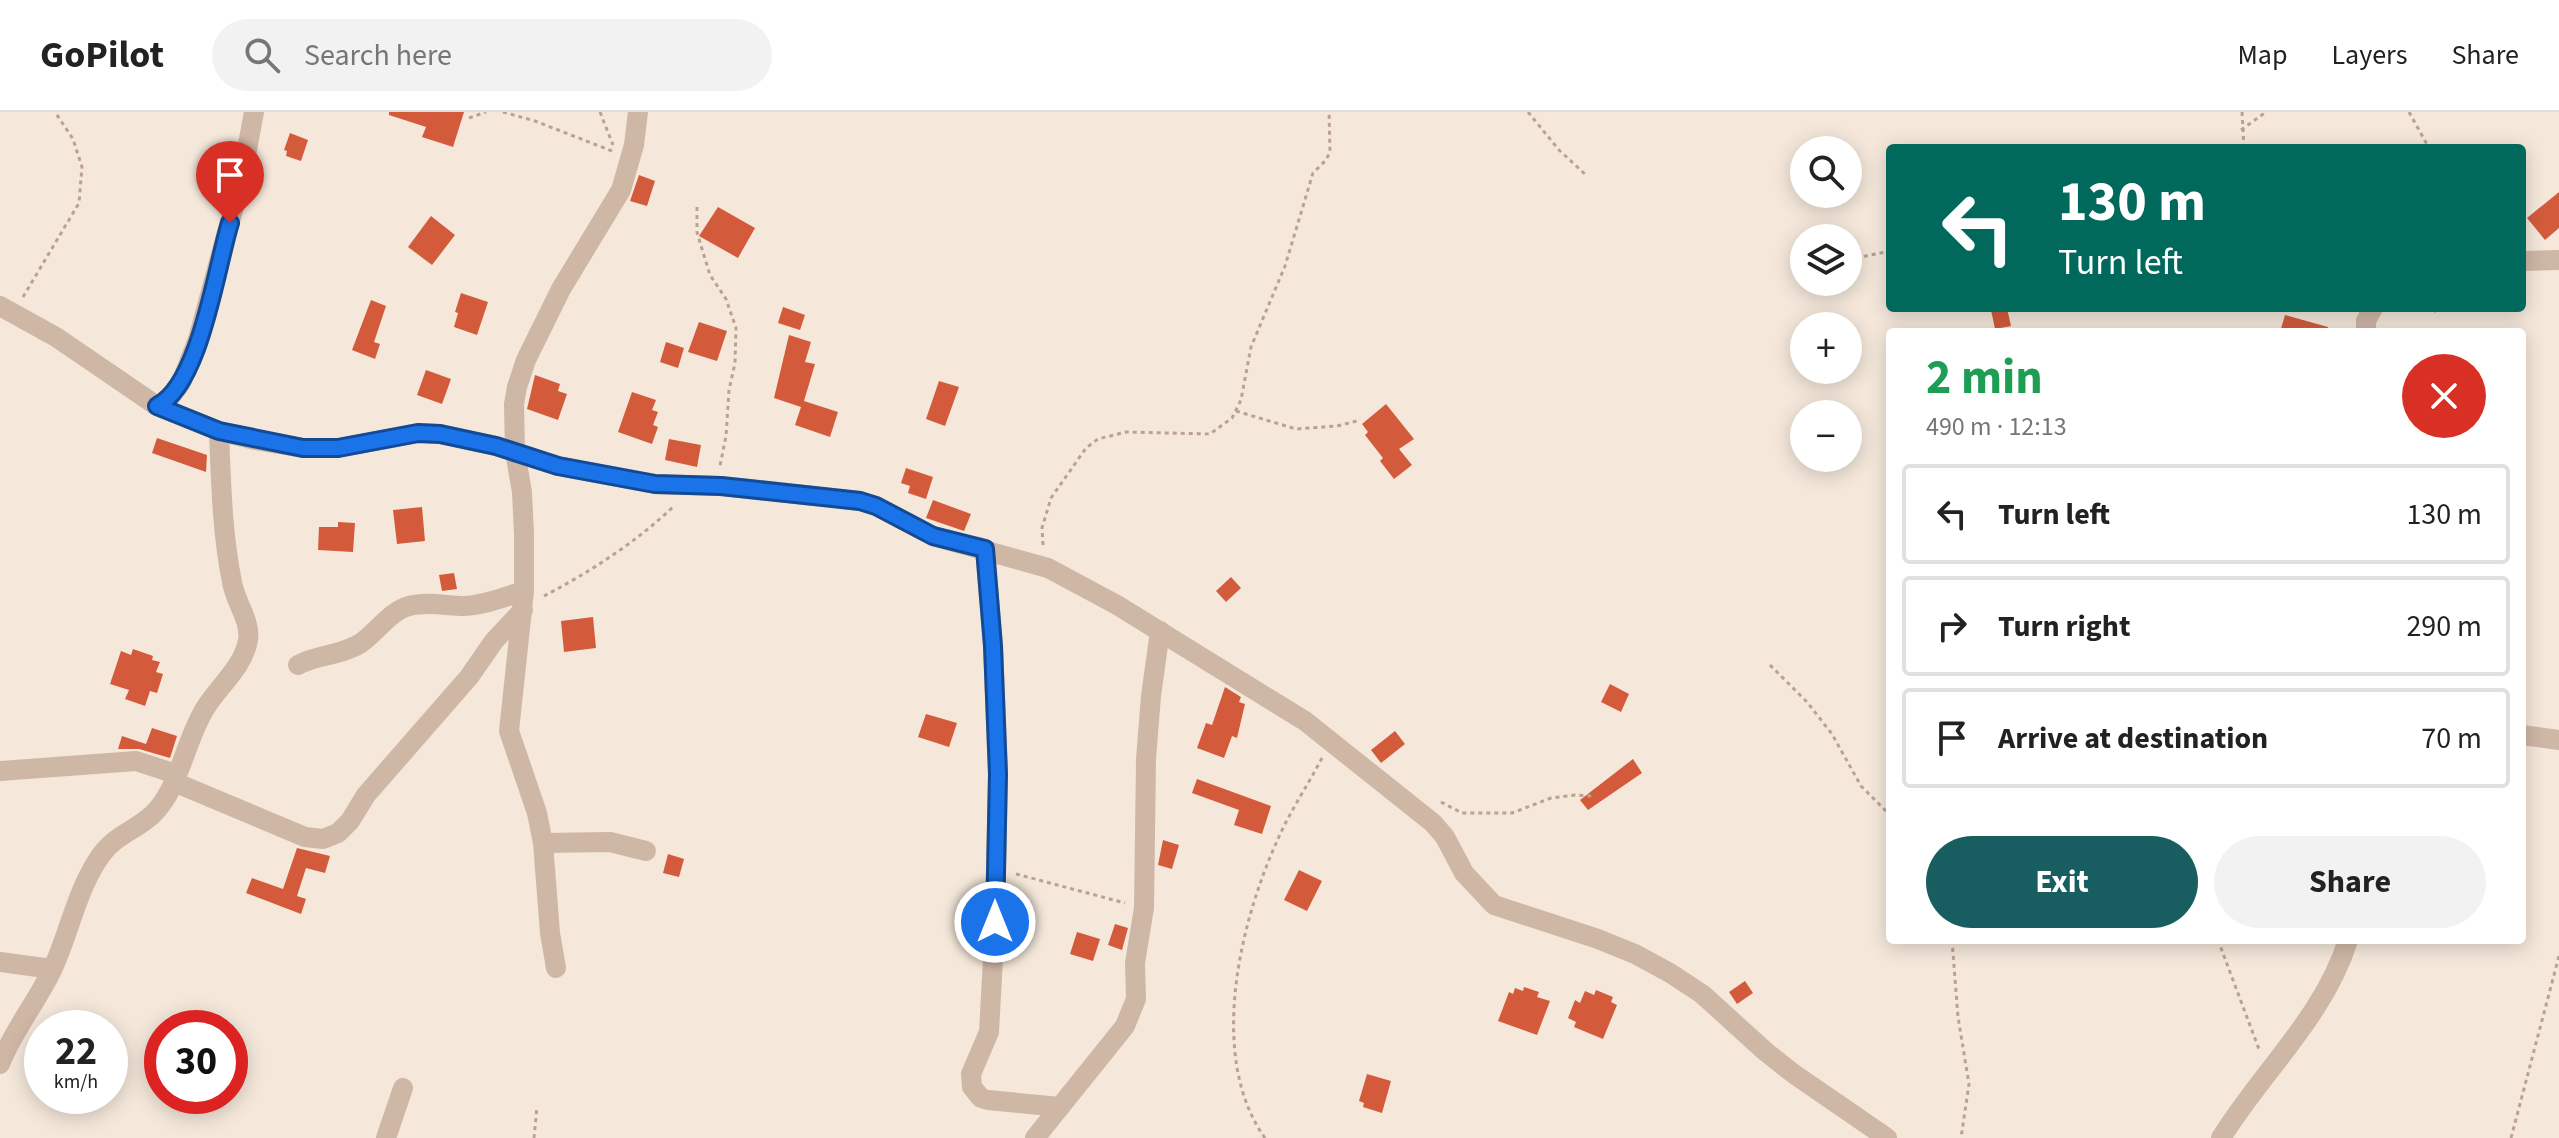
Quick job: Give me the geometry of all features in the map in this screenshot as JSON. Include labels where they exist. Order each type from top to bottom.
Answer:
[{"type":"street","points":[[157,406],[167,401],[181,383],[198,339],[242,177],[254,112]]},
{"type":"street","points":[[556,968],[543,843],[537,813],[509,731],[524,601],[523,506],[515,452],[514,404],[520,375],[561,289],[621,190],[634,145],[638,112]]},
{"type":"street","points":[[2526,261],[2559,260]]},
{"type":"street","points":[[7,310],[98,363],[127,388],[157,406],[219,431],[303,448],[338,448],[418,433],[440,434],[558,466],[655,484],[721,486],[860,501],[876,506],[933,536],[1048,568],[1272,699],[1331,742],[1433,823],[1445,837],[1464,873],[1494,905],[1598,939],[1670,973],[1702,994],[1785,1067],[1887,1138]]},
{"type":"street","points":[[0,1064],[10,1038],[52,969],[81,891],[97,860],[116,838],[152,815],[175,778],[191,734],[206,706],[238,664],[248,639],[247,626],[232,585],[219,431]]},
{"type":"street","points":[[985,549],[998,774],[995,937],[989,1032],[971,1074],[972,1087],[981,1098],[988,1100],[1060,1107]]},
{"type":"street","points":[[0,771],[136,761],[305,837],[323,839],[338,833],[350,821],[366,795],[469,677],[524,601]]},
{"type":"street","points":[[298,665],[311,658],[344,652],[359,645],[405,607],[524,601]]},
{"type":"street","points":[[1035,1138],[1125,1026],[1136,999],[1135,963],[1144,908],[1145,786],[1151,696],[1160,631]]},
{"type":"street","points":[[2526,736],[2559,740]]},
{"type":"street","points":[[543,843],[610,842],[646,851]]},
{"type":"street","points":[[2221,1138],[2332,978],[2346,944]]},
{"type":"street","points":[[0,962],[52,969]]},
{"type":"street","points":[[386,1138],[403,1088]]},
{"type":"path","points":[[7,310],[79,203],[82,167],[73,139],[55,112]]},
{"type":"path","points":[[469,118],[486,112]]},
{"type":"path","points":[[503,112],[616,152],[600,112]]},
{"type":"path","points":[[1048,568],[1042,528],[1051,498],[1086,448],[1098,439],[1126,432],[1210,434],[1225,425],[1236,411],[1251,347],[1285,266],[1313,173],[1330,152],[1329,112]]},
{"type":"path","points":[[1528,112],[1559,150],[1586,175]]},
{"type":"path","points":[[2242,112],[2243,144]]},
{"type":"path","points":[[2241,130],[2266,112]]},
{"type":"path","points":[[2409,112],[2427,144]]},
{"type":"path","points":[[697,207],[697,232],[710,275],[726,299],[736,328],[735,363],[719,470],[721,486]]},
{"type":"path","points":[[1862,257],[1886,252]]},
{"type":"path","points":[[1236,411],[1296,429],[1357,421]]},
{"type":"path","points":[[524,601],[537,599],[581,574],[647,529],[672,508],[690,486]]},
{"type":"path","points":[[1770,665],[1807,702],[1832,734],[1861,786],[1886,811]]},
{"type":"path","points":[[1265,1138],[1254,1122],[1236,1063],[1233,1008],[1252,906],[1278,838],[1331,742]]},
{"type":"path","points":[[1440,802],[1462,813],[1512,813],[1551,798],[1592,796]]},
{"type":"path","points":[[995,869],[1144,908]]},
{"type":"path","points":[[1952,944],[1958,1017],[1969,1084],[1961,1138]]},
{"type":"path","points":[[2219,944],[2268,1074]]},
{"type":"path","points":[[2511,1138],[2559,956]]},
{"type":"path","points":[[534,1138],[537,1106]]},
{"type":"building","points":[[389,112],[464,112],[453,147],[422,137],[426,127],[389,115]]},
{"type":"building","points":[[290,133],[308,140],[301,161],[286,156],[287,151],[284,150]]},
{"type":"building","points":[[639,175],[655,181],[647,206],[630,201]]},
{"type":"building","points":[[2559,192],[2559,228],[2545,240],[2527,218]]},
{"type":"building","points":[[718,207],[755,228],[738,258],[699,236]]},
{"type":"building","points":[[431,216],[455,235],[432,265],[408,247]]},
{"type":"building","points":[[461,293],[488,302],[477,335],[454,327]]},
{"type":"building","points":[[371,300],[386,306],[374,342],[380,344],[375,359],[352,350]]},
{"type":"building","points":[[783,307],[805,315],[800,330],[778,323]]},
{"type":"building","points":[[1991,312],[2008,312],[2011,326],[1995,328]]},
{"type":"building","points":[[2285,315],[2328,327],[2328,328],[2281,328]]},
{"type":"building","points":[[699,322],[727,331],[717,361],[688,352]]},
{"type":"building","points":[[789,335],[811,342],[805,362],[815,364],[804,401],[838,412],[830,437],[795,425],[801,407],[774,398]]},
{"type":"building","points":[[666,342],[684,348],[678,368],[660,362]]},
{"type":"building","points":[[426,370],[451,379],[442,404],[417,395]]},
{"type":"building","points":[[535,375],[560,384],[558,391],[567,394],[558,420],[527,409]]},
{"type":"building","points":[[939,381],[959,387],[945,426],[926,419]]},
{"type":"building","points":[[632,392],[656,400],[652,410],[658,412],[653,425],[658,427],[652,444],[618,432]]},
{"type":"building","points":[[1386,404],[1414,439],[1399,449],[1412,465],[1394,479],[1380,461],[1383,458],[1365,435],[1368,432],[1362,424]]},
{"type":"building","points":[[157,438],[207,455],[206,472],[152,453]]},
{"type":"building","points":[[669,439],[701,445],[697,467],[665,460]]},
{"type":"building","points":[[906,468],[933,477],[926,499],[908,493],[910,486],[901,483]]},
{"type":"building","points":[[933,500],[971,514],[964,531],[926,518]]},
{"type":"building","points":[[422,507],[425,541],[397,544],[393,510]]},
{"type":"building","points":[[338,522],[355,523],[353,552],[318,550],[319,527],[338,527]]},
{"type":"building","points":[[454,573],[457,589],[442,591],[439,575]]},
{"type":"building","points":[[1231,577],[1241,588],[1226,602],[1216,591]]},
{"type":"building","points":[[593,617],[596,648],[564,652],[561,621]]},
{"type":"building","points":[[133,649],[153,656],[152,660],[160,662],[156,672],[163,674],[157,693],[150,691],[145,706],[125,699],[129,690],[110,684],[121,651],[131,655]]},
{"type":"building","points":[[1610,684],[1629,694],[1621,712],[1601,702]]},
{"type":"building","points":[[1225,687],[1241,697],[1239,702],[1245,704],[1237,738],[1232,736],[1224,758],[1197,748],[1206,723],[1212,725]]},
{"type":"building","points":[[926,714],[957,723],[949,747],[918,737]]},
{"type":"building","points":[[152,728],[177,736],[170,758],[139,749],[118,749],[122,736],[146,744]]},
{"type":"building","points":[[1395,731],[1405,744],[1381,763],[1371,750]]},
{"type":"building","points":[[1633,759],[1642,773],[1588,810],[1580,800]]},
{"type":"building","points":[[1197,779],[1271,806],[1262,834],[1234,825],[1239,810],[1192,793]]},
{"type":"building","points":[[1163,840],[1179,845],[1172,869],[1158,865]]},
{"type":"building","points":[[297,848],[330,856],[325,873],[306,868],[297,896],[306,899],[301,914],[246,893],[252,878],[283,889]]},
{"type":"building","points":[[668,854],[684,859],[679,877],[663,873]]},
{"type":"building","points":[[1299,870],[1322,881],[1307,911],[1284,900]]},
{"type":"building","points":[[1115,924],[1128,928],[1122,950],[1108,945]]},
{"type":"building","points":[[1077,932],[1100,939],[1093,961],[1070,954]]},
{"type":"building","points":[[1745,981],[1753,993],[1737,1004],[1729,992]]},
{"type":"building","points":[[1524,987],[1539,992],[1537,997],[1550,1001],[1537,1035],[1498,1021],[1509,992],[1513,994],[1515,988],[1523,991]]},
{"type":"building","points":[[1596,990],[1613,997],[1611,1002],[1617,1005],[1603,1039],[1574,1027],[1576,1022],[1568,1018],[1575,1000],[1580,1003],[1585,991],[1594,995]]},
{"type":"building","points":[[1367,1074],[1391,1081],[1382,1113],[1363,1107],[1364,1103],[1359,1101]]},
{"type":"route","points":[[230,223],[189,367],[173,395],[157,406],[219,431],[303,448],[338,448],[418,433],[440,434],[496,446],[558,466],[655,484],[721,486],[833,496],[876,506],[933,536],[985,549],[998,774],[995,922]]}]
